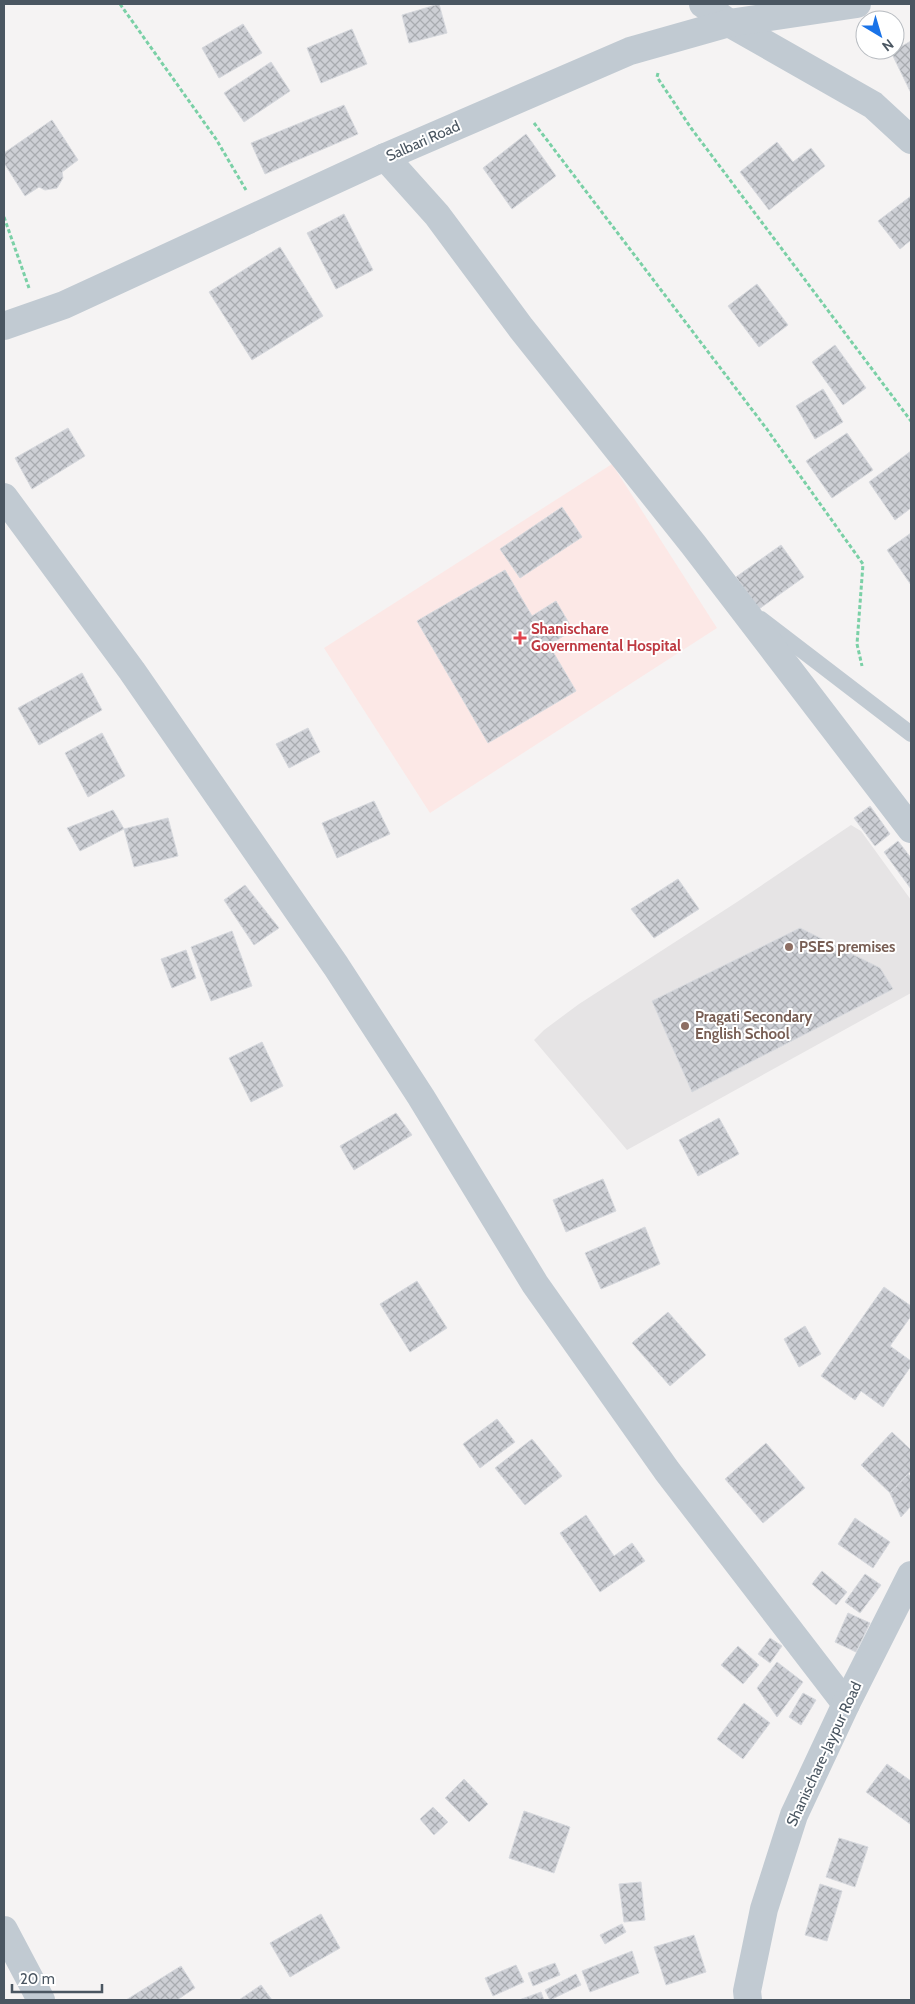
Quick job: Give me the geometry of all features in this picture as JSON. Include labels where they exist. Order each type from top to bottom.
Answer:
[{"type":"street","points":[[703,4],[729,23],[873,105],[911,140]]},
{"type":"street","name":"Salbari Road","points":[[4,326],[64,305],[385,157],[630,51],[729,23],[857,4]]},
{"type":"street","points":[[385,157],[437,214],[521,328],[735,600],[911,830]]},
{"type":"street","points":[[4,497],[132,671],[336,966],[421,1097],[535,1284],[667,1472],[846,1704]]},
{"type":"street","name":"Shanischare-Jaypur Road","points":[[748,2000],[748,1991],[764,1909],[794,1815],[846,1704],[911,1575]]},
{"type":"street","points":[[4,1930],[41,2000]]},
{"type":"lane","points":[[735,600],[911,734]]},
{"type":"path","points":[[120,4],[216,139],[261,214]]},
{"type":"path","points":[[665,41],[657,77],[692,128],[911,421]]},
{"type":"path","points":[[516,100],[766,428],[863,564],[857,644],[872,704]]},
{"type":"path","points":[[4,217],[38,314]]},
{"type":"shaded area","name":"Shanischare Governmental Hospital","points":[[612,464],[717,628],[430,813],[324,648]]},
{"type":"shaded area","name":"PSES premises","points":[[851,825],[861,831],[911,900],[911,993],[627,1150],[534,1040],[544,1030],[579,1004],[737,902]]},
{"type":"building","points":[[439,4],[447,33],[409,43],[402,15]]},
{"type":"building","points":[[243,24],[262,53],[219,78],[202,48]]},
{"type":"building","points":[[352,29],[367,64],[321,83],[307,48]]},
{"type":"building","points":[[911,41],[911,93],[895,60],[905,60],[905,44]]},
{"type":"building","points":[[271,62],[290,91],[244,122],[224,93]]},
{"type":"building","points":[[344,105],[358,134],[265,174],[251,143]]},
{"type":"building","points":[[52,120],[78,160],[62,172],[63,178],[57,188],[45,190],[39,187],[25,196],[4,163],[4,153]]},
{"type":"building","points":[[526,134],[556,176],[512,209],[483,168]]},
{"type":"building","points":[[777,142],[793,162],[811,148],[825,166],[769,210],[740,172]]},
{"type":"building","points":[[911,196],[911,240],[900,249],[878,221]]},
{"type":"building","points":[[344,214],[373,270],[336,289],[307,233]]},
{"type":"building","points":[[280,247],[323,316],[252,360],[209,292]]},
{"type":"building","points":[[757,284],[788,325],[759,347],[728,306]]},
{"type":"building","points":[[835,345],[866,388],[843,405],[812,362]]},
{"type":"building","points":[[823,389],[843,422],[815,439],[796,406]]},
{"type":"building","points":[[68,428],[85,456],[32,489],[15,458]]},
{"type":"building","points":[[847,433],[873,470],[832,498],[806,461]]},
{"type":"building","points":[[911,451],[911,508],[895,520],[869,482]]},
{"type":"building","points":[[562,507],[582,537],[520,578],[500,549]]},
{"type":"building","points":[[911,533],[911,585],[887,550]]},
{"type":"building","points":[[781,545],[804,577],[759,609],[736,577]]},
{"type":"building","points":[[505,570],[532,616],[556,601],[573,630],[549,645],[576,691],[488,743],[417,621]]},
{"type":"building","points":[[82,673],[102,710],[39,745],[18,708]]},
{"type":"building","points":[[308,728],[320,752],[289,768],[276,744]]},
{"type":"building","points":[[102,733],[125,776],[88,797],[65,753]]},
{"type":"building","points":[[374,801],[390,834],[337,858],[322,823]]},
{"type":"building","points":[[870,806],[890,834],[875,846],[854,818]]},
{"type":"building","points":[[113,810],[124,829],[80,851],[67,828]]},
{"type":"building","points":[[168,818],[178,856],[134,867],[124,829]]},
{"type":"building","points":[[898,841],[911,858],[911,889],[884,852]]},
{"type":"building","points":[[678,879],[699,909],[654,938],[631,909]]},
{"type":"building","points":[[245,885],[279,928],[254,945],[224,900]]},
{"type":"building","points":[[800,928],[880,968],[893,989],[692,1092],[652,1001]]},
{"type":"building","points":[[232,931],[252,986],[211,1001],[191,947]]},
{"type":"building","points":[[186,950],[196,978],[172,988],[161,959]]},
{"type":"building","points":[[262,1042],[283,1086],[251,1102],[229,1058]]},
{"type":"building","points":[[396,1113],[412,1135],[354,1170],[340,1146]]},
{"type":"building","points":[[719,1118],[739,1154],[698,1176],[679,1140]]},
{"type":"building","points":[[603,1179],[616,1211],[566,1232],[553,1200]]},
{"type":"building","points":[[645,1227],[660,1264],[601,1289],[585,1253]]},
{"type":"building","points":[[417,1281],[447,1328],[410,1352],[380,1304]]},
{"type":"building","points":[[884,1287],[911,1306],[911,1316],[890,1346],[911,1361],[911,1366],[883,1407],[861,1391],[855,1400],[821,1376]]},
{"type":"building","points":[[668,1312],[706,1355],[670,1386],[632,1343]]},
{"type":"building","points":[[805,1326],[821,1354],[799,1367],[784,1339]]},
{"type":"building","points":[[497,1419],[515,1442],[480,1468],[463,1444]]},
{"type":"building","points":[[892,1432],[911,1450],[911,1471],[890,1493],[861,1465]]},
{"type":"building","points":[[532,1439],[562,1476],[525,1505],[495,1468]]},
{"type":"building","points":[[766,1443],[805,1488],[763,1523],[725,1479]]},
{"type":"building","points":[[908,1474],[911,1476],[911,1506],[901,1517],[890,1493]]},
{"type":"building","points":[[586,1515],[614,1556],[632,1543],[645,1561],[600,1592],[560,1533]]},
{"type":"building","points":[[855,1518],[890,1542],[873,1568],[838,1544]]},
{"type":"building","points":[[822,1571],[847,1592],[836,1605],[812,1584]]},
{"type":"building","points":[[865,1574],[881,1585],[860,1613],[845,1602]]},
{"type":"building","points":[[848,1613],[870,1623],[856,1652],[835,1642]]},
{"type":"building","points":[[770,1638],[782,1646],[770,1663],[758,1654]]},
{"type":"building","points":[[738,1646],[759,1665],[743,1684],[721,1665]]},
{"type":"building","points":[[777,1662],[803,1682],[777,1717],[757,1688]]},
{"type":"building","points":[[803,1693],[816,1700],[801,1725],[789,1717]]},
{"type":"building","points":[[744,1703],[770,1723],[743,1759],[717,1739]]},
{"type":"building","points":[[887,1764],[911,1781],[910,1824],[866,1792]]},
{"type":"building","points":[[464,1779],[488,1804],[469,1822],[445,1798]]},
{"type":"building","points":[[433,1807],[448,1822],[434,1835],[420,1819]]},
{"type":"building","points":[[524,1811],[570,1827],[554,1873],[509,1858]]},
{"type":"building","points":[[839,1838],[868,1847],[855,1887],[826,1877]]},
{"type":"building","points":[[641,1882],[645,1920],[624,1922],[619,1884]]},
{"type":"building","points":[[820,1884],[842,1891],[827,1941],[805,1935]]},
{"type":"building","points":[[321,1914],[340,1948],[290,1977],[270,1943]]},
{"type":"building","points":[[622,1924],[626,1932],[605,1944],[600,1935]]},
{"type":"building","points":[[694,1935],[706,1972],[666,1985],[654,1947]]},
{"type":"building","points":[[632,1951],[639,1973],[590,1992],[582,1971]]},
{"type":"building","points":[[555,1963],[560,1975],[533,1986],[528,1973]]},
{"type":"building","points":[[516,1965],[524,1982],[493,1996],[485,1978]]},
{"type":"building","points":[[181,1966],[195,1988],[177,2000],[126,2000]]},
{"type":"building","points":[[576,1974],[581,1985],[550,2000],[545,1990]]},
{"type":"building","points":[[261,1985],[272,2000],[239,2000]]},
{"type":"building","points":[[541,1992],[544,2000],[519,2000]]},
{"type":"place","name":"Shanischare Governmental Hospital","points":[[520,638]]},
{"type":"place","name":"PSES premises","points":[[789,947]]},
{"type":"place","name":"Pragati Secondary English School","points":[[685,1026]]}]
